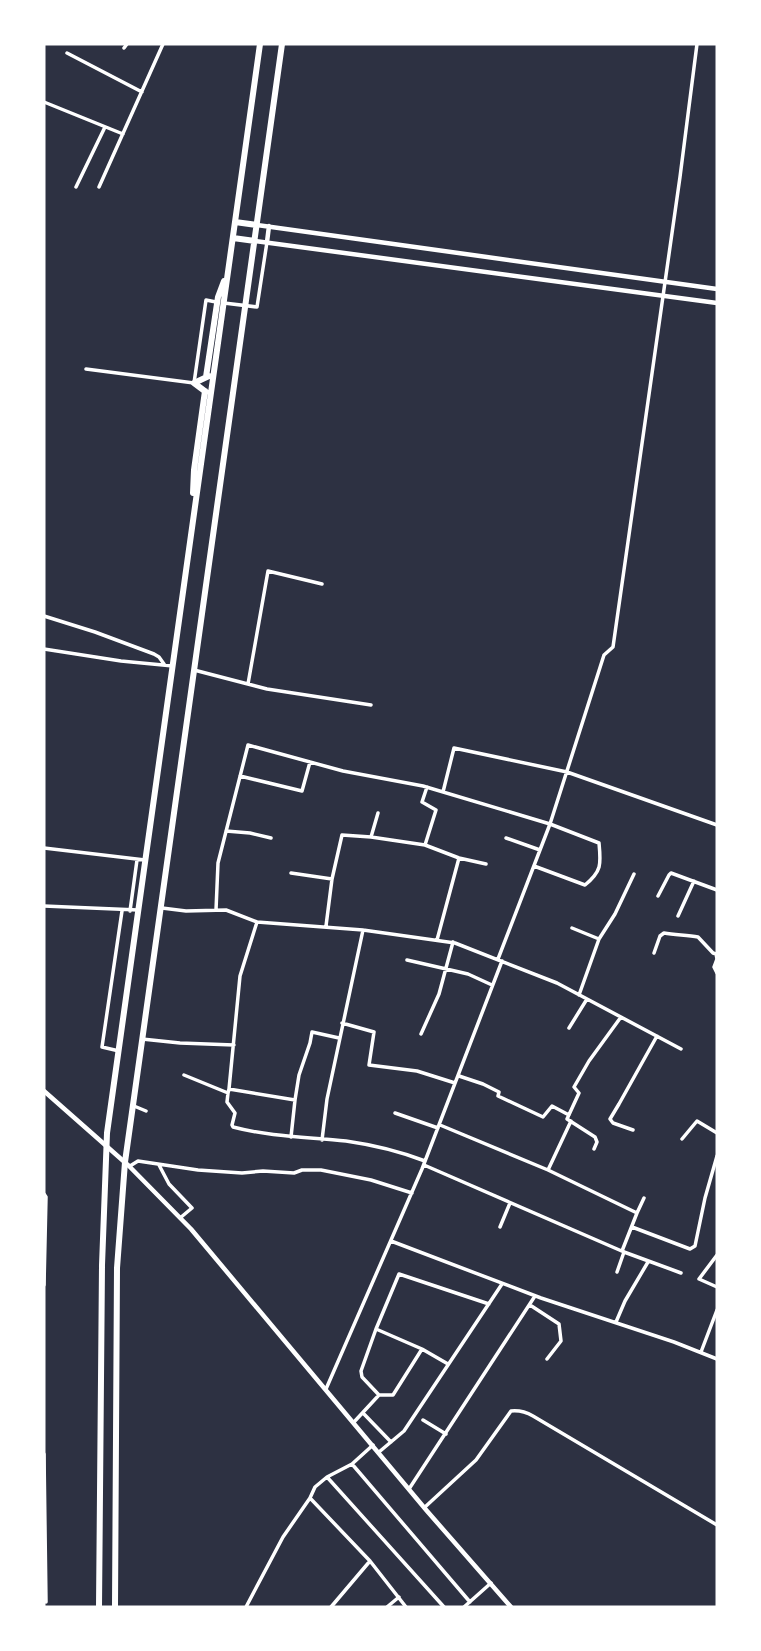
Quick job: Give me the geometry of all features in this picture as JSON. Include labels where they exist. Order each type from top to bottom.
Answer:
[{"type":"highway","points":[[99,1607],[102,1279],[107,1147],[134,911],[145,860],[173,666],[207,393],[233,238],[259,44]]},
{"type":"highway","points":[[115,1607],[117,1268],[132,1105],[282,44]]},
{"type":"highway","points":[[235,222],[257,225]]},
{"type":"highway","points":[[233,238],[255,241]]},
{"type":"highway","points":[[207,393],[194,383],[210,375]]},
{"type":"street","points":[[99,187],[163,44]]},
{"type":"street","points":[[326,1390],[439,1127],[550,824],[604,655],[612,647],[697,44]]},
{"type":"street","points":[[67,53],[142,92]]},
{"type":"street","points":[[44,102],[123,134]]},
{"type":"street","points":[[76,187],[105,127]]},
{"type":"street","points":[[257,225],[717,289]]},
{"type":"street","points":[[86,369],[194,383],[206,300],[257,307],[270,226]]},
{"type":"street","points":[[255,241],[717,303]]},
{"type":"street","points":[[248,684],[268,571],[322,584]]},
{"type":"street","points":[[44,616],[154,654],[164,664]]},
{"type":"street","points":[[44,649],[173,666]]},
{"type":"street","points":[[194,670],[267,689],[371,705]]},
{"type":"street","points":[[216,910],[218,863],[248,745],[343,771],[426,787],[550,824],[599,843],[601,864],[594,877],[585,885],[534,866]]},
{"type":"street","points":[[443,792],[454,748],[567,772],[717,825]]},
{"type":"street","points":[[240,776],[302,791],[310,762]]},
{"type":"street","points":[[425,845],[436,810],[422,802],[426,787]]},
{"type":"street","points":[[371,837],[378,813]]},
{"type":"street","points":[[226,831],[271,838]]},
{"type":"street","points":[[326,926],[332,879],[342,835],[425,845],[459,858],[486,864]]},
{"type":"street","points":[[506,838],[540,850]]},
{"type":"street","points":[[44,848],[145,860]]},
{"type":"street","points":[[437,940],[459,858]]},
{"type":"street","points":[[44,906],[134,911],[137,860]]},
{"type":"street","points":[[291,873],[332,879]]},
{"type":"street","points":[[658,897],[671,873],[717,890]]},
{"type":"street","points":[[579,995],[599,939],[615,914],[634,874]]},
{"type":"street","points":[[678,916],[694,881]]},
{"type":"street","points":[[160,908],[186,911],[226,910],[257,922],[326,926],[453,942],[557,983],[681,1049]]},
{"type":"street","points":[[119,1051],[102,1047],[122,911]]},
{"type":"street","points":[[257,922],[240,976],[228,1091],[228,1102],[235,1113],[233,1127],[398,1150],[510,1203],[623,1252],[681,1273]]},
{"type":"street","points":[[572,928],[599,939]]},
{"type":"street","points":[[322,1140],[327,1098],[363,930]]},
{"type":"street","points":[[654,953],[660,936],[664,933],[698,937],[716,954],[714,967],[717,973]]},
{"type":"street","points":[[421,1034],[439,994],[453,942]]},
{"type":"street","points":[[407,960],[468,974],[492,985]]},
{"type":"street","points":[[569,1028],[587,999]]},
{"type":"street","points":[[594,1149],[597,1142],[595,1137],[567,1119],[579,1093],[574,1087],[621,1017]]},
{"type":"street","points":[[342,1023],[374,1032],[369,1065],[417,1071],[455,1083]]},
{"type":"street","points":[[291,1137],[299,1075],[312,1032],[339,1038]]},
{"type":"street","points":[[633,1130],[613,1124],[610,1119],[657,1036]]},
{"type":"street","points":[[142,1039],[234,1045]]},
{"type":"street","points":[[184,1075],[228,1091],[295,1100]]},
{"type":"street","points":[[458,1075],[483,1084],[499,1092],[498,1096],[543,1117],[552,1106],[569,1115]]},
{"type":"street","points":[[44,1091],[127,1164],[180,1218],[511,1607]]},
{"type":"street","points":[[132,1105],[146,1111]]},
{"type":"street","points":[[395,1113],[439,1127],[548,1170],[637,1213]]},
{"type":"street","points":[[548,1170],[571,1121]]},
{"type":"street","points":[[682,1139],[697,1121],[717,1133]]},
{"type":"street","points":[[632,1227],[693,1248],[717,1156]]},
{"type":"street","points":[[127,1164],[138,1161],[242,1173],[321,1170],[371,1180],[412,1193]]},
{"type":"street","points":[[159,1163],[169,1184],[192,1208],[180,1218]]},
{"type":"street","points":[[44,1194],[44,1285]]},
{"type":"street","points":[[617,1272],[644,1198]]},
{"type":"street","points":[[500,1227],[510,1203]]},
{"type":"street","points":[[391,1241],[535,1296],[717,1359]]},
{"type":"street","points":[[717,1255],[699,1279],[717,1287]]},
{"type":"street","points":[[616,1322],[648,1262]]},
{"type":"street","points":[[422,1349],[393,1395],[379,1395],[362,1377],[376,1329],[399,1274],[489,1304]]},
{"type":"street","points":[[379,1452],[404,1431],[502,1284]]},
{"type":"street","points":[[409,1489],[535,1296]]},
{"type":"street","points":[[530,1305],[559,1324],[561,1340],[547,1359]]},
{"type":"street","points":[[701,1352],[717,1310]]},
{"type":"street","points":[[376,1329],[422,1349],[448,1364]]},
{"type":"street","points":[[354,1422],[379,1395]]},
{"type":"street","points":[[425,1507],[476,1460],[511,1411],[517,1410],[533,1416],[717,1525]]},
{"type":"street","points":[[363,1413],[391,1442]]},
{"type":"street","points":[[423,1420],[446,1434]]},
{"type":"street","points":[[246,1607],[283,1537],[315,1488],[327,1477],[352,1464],[373,1445]]},
{"type":"street","points":[[44,1454],[46,1602]]},
{"type":"street","points":[[352,1464],[470,1602]]},
{"type":"street","points":[[327,1477],[444,1607]]},
{"type":"street","points":[[310,1498],[370,1561],[406,1607]]},
{"type":"street","points":[[331,1607],[370,1561]]},
{"type":"street","points":[[464,1607],[491,1583]]},
{"type":"street","points":[[387,1607],[399,1597]]}]
